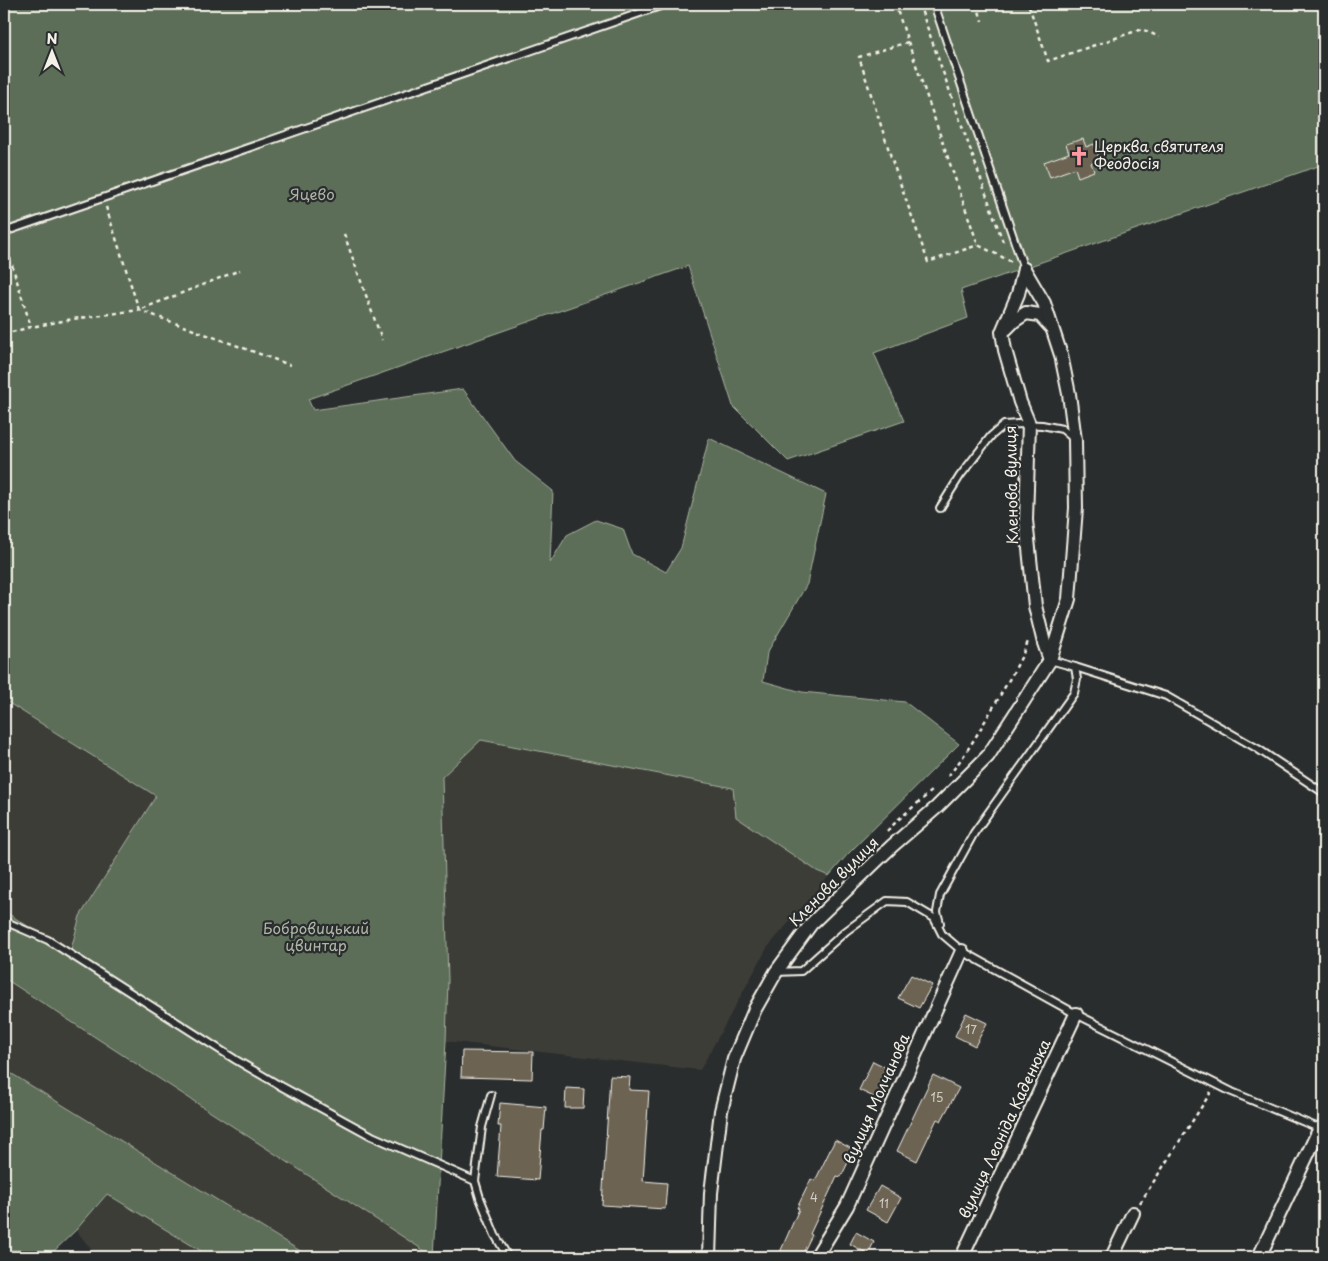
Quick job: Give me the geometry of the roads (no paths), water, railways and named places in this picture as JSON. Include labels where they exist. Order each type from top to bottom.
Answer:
[{"type":"street","name":"Кленова вулиця","points":[[710,1257],[711,1193],[721,1111],[734,1059],[755,1009],[776,972],[811,924],[892,846],[937,807],[988,756],[1050,660],[1069,599],[1076,508],[1075,440],[1069,394],[1061,355],[1044,303],[1024,269]]},
{"type":"street","points":[[1002,332],[1018,294],[1024,269]]},
{"type":"street","points":[[1002,332],[1026,313],[1040,315],[1052,328]]},
{"type":"street","name":"Кленова вулиця","points":[[1002,332],[1005,350],[1020,402],[1029,424],[1026,520],[1035,606],[1050,660]]},
{"type":"street","name":"вулиця Молчанова","points":[[816,1257],[847,1206],[962,951]]},
{"type":"street","name":"вулиця Леоніда Каденюка","points":[[962,1257],[1076,1014]]},
{"type":"street","points":[[1259,1257],[1322,1129]]},
{"type":"street","points":[[1112,1257],[1133,1213]]},
{"type":"lane","points":[[4,232],[666,4]]},
{"type":"lane","points":[[934,4],[1024,269]]},
{"type":"lane","points":[[940,508],[960,476],[991,436],[1004,425],[1029,424],[1062,429],[1075,440]]},
{"type":"lane","points":[[1050,660],[1166,696],[1258,749],[1324,793]]},
{"type":"lane","points":[[942,934],[937,912],[940,895],[974,833],[1074,693],[1077,679],[1075,667]]},
{"type":"lane","points":[[776,972],[801,971],[846,931],[887,901],[907,902],[934,918],[942,934],[962,951],[1076,1014],[1232,1092],[1322,1129]]},
{"type":"lane","points":[[4,922],[48,940],[236,1060],[286,1089],[372,1136],[475,1180]]},
{"type":"lane","points":[[491,1095],[482,1127],[475,1180],[495,1235],[508,1257]]},
{"type":"place","name":"Церква святителя Феодосія","points":[[1079,156]]},
{"type":"park label","name":"Яцево","points":[[312,195]]},
{"type":"park label","name":"Бобровицький цвинтар","points":[[316,938]]}]
